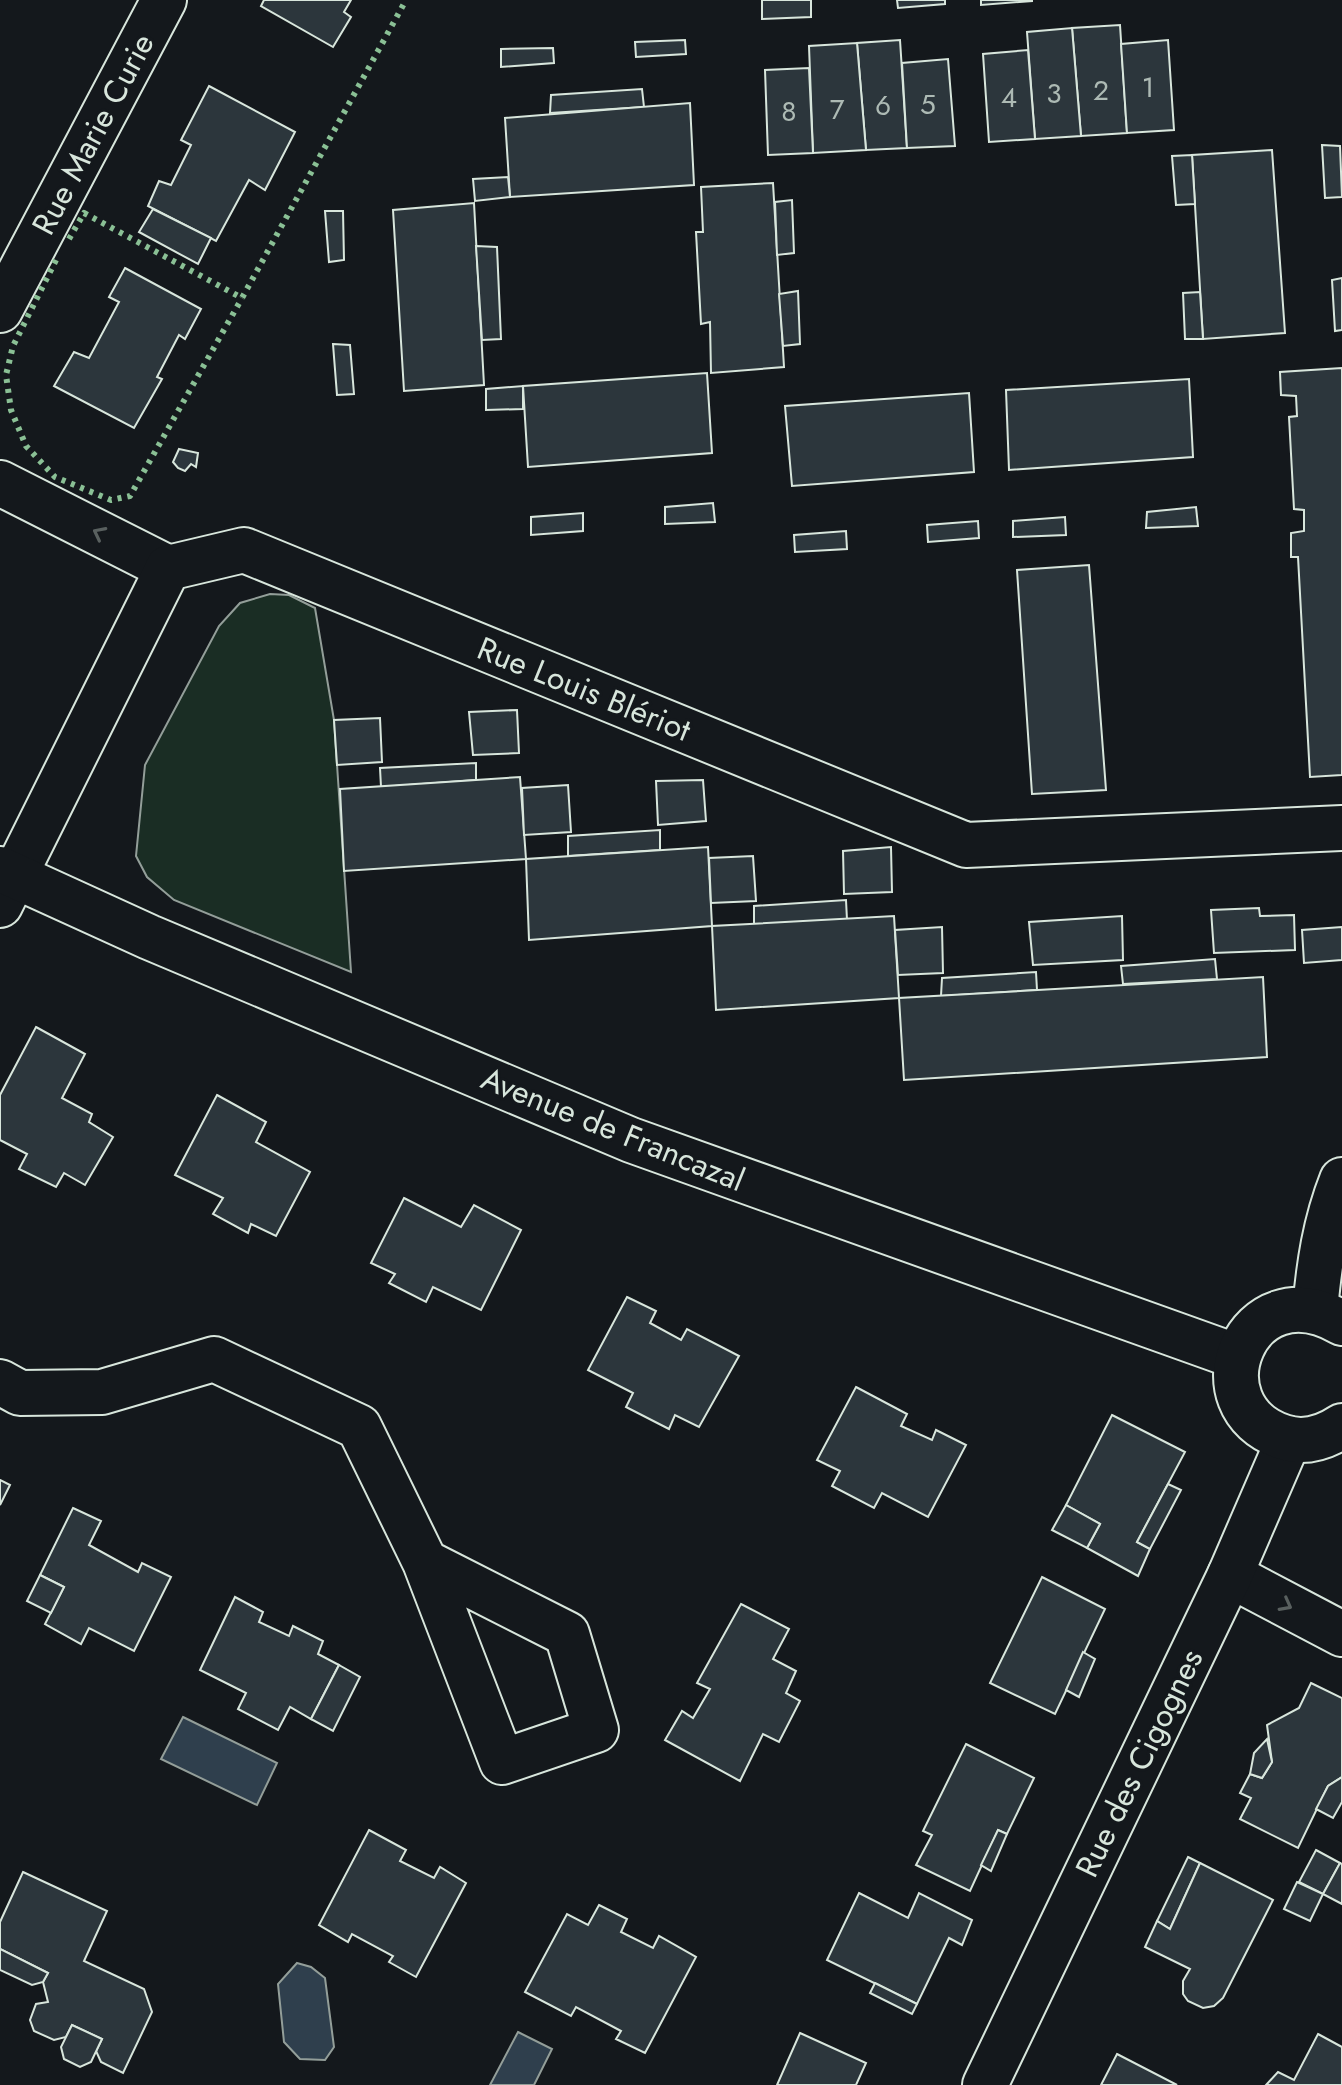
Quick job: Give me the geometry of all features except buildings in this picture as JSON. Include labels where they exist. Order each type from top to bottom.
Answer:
[{"type":"street","name":"Rue Marie Curie","points":[[0,310],[164,0]]},
{"type":"street","points":[[0,483],[168,568],[5,883]]},
{"type":"street","name":"Rue Louis Blériot","points":[[168,568],[244,550],[966,845],[1342,828]]},
{"type":"street","name":"Avenue de Francazal","points":[[5,883],[149,937],[631,1140],[1238,1357]]},
{"type":"street","points":[[1342,1180],[1329,1212],[1319,1263],[1328,1317],[1287,1310],[1274,1315],[1251,1333],[1238,1357],[1237,1385],[1246,1409],[1257,1423],[1272,1434],[1289,1439],[1321,1437],[1342,1426]]},
{"type":"street","points":[[0,1382],[20,1393],[102,1392],[214,1359],[359,1427],[425,1562],[502,1762],[596,1730],[567,1634],[425,1562]]},
{"type":"street","name":"Rue des Cigognes","points":[[985,2085],[1230,1575],[1289,1439]]},
{"type":"street","points":[[1230,1575],[1342,1634]]},
{"type":"green space","points":[[270,594],[289,595],[315,608],[334,720],[351,972],[174,900],[147,877],[136,856],[145,765],[219,626],[240,603]]},
{"type":"water","points":[[183,1717],[277,1763],[257,1805],[161,1759]]},
{"type":"water","points":[[297,1963],[311,1967],[325,1978],[334,2047],[325,2060],[300,2059],[284,2042],[278,1984]]},
{"type":"water","points":[[518,2032],[552,2049],[534,2085],[490,2085]]},
{"type":"hedge","points":[[69,239],[84,213],[242,298],[406,0]]},
{"type":"hedge","points":[[56,260],[13,346],[6,375],[11,410],[26,446],[55,477],[111,500],[130,496],[242,298]]}]
